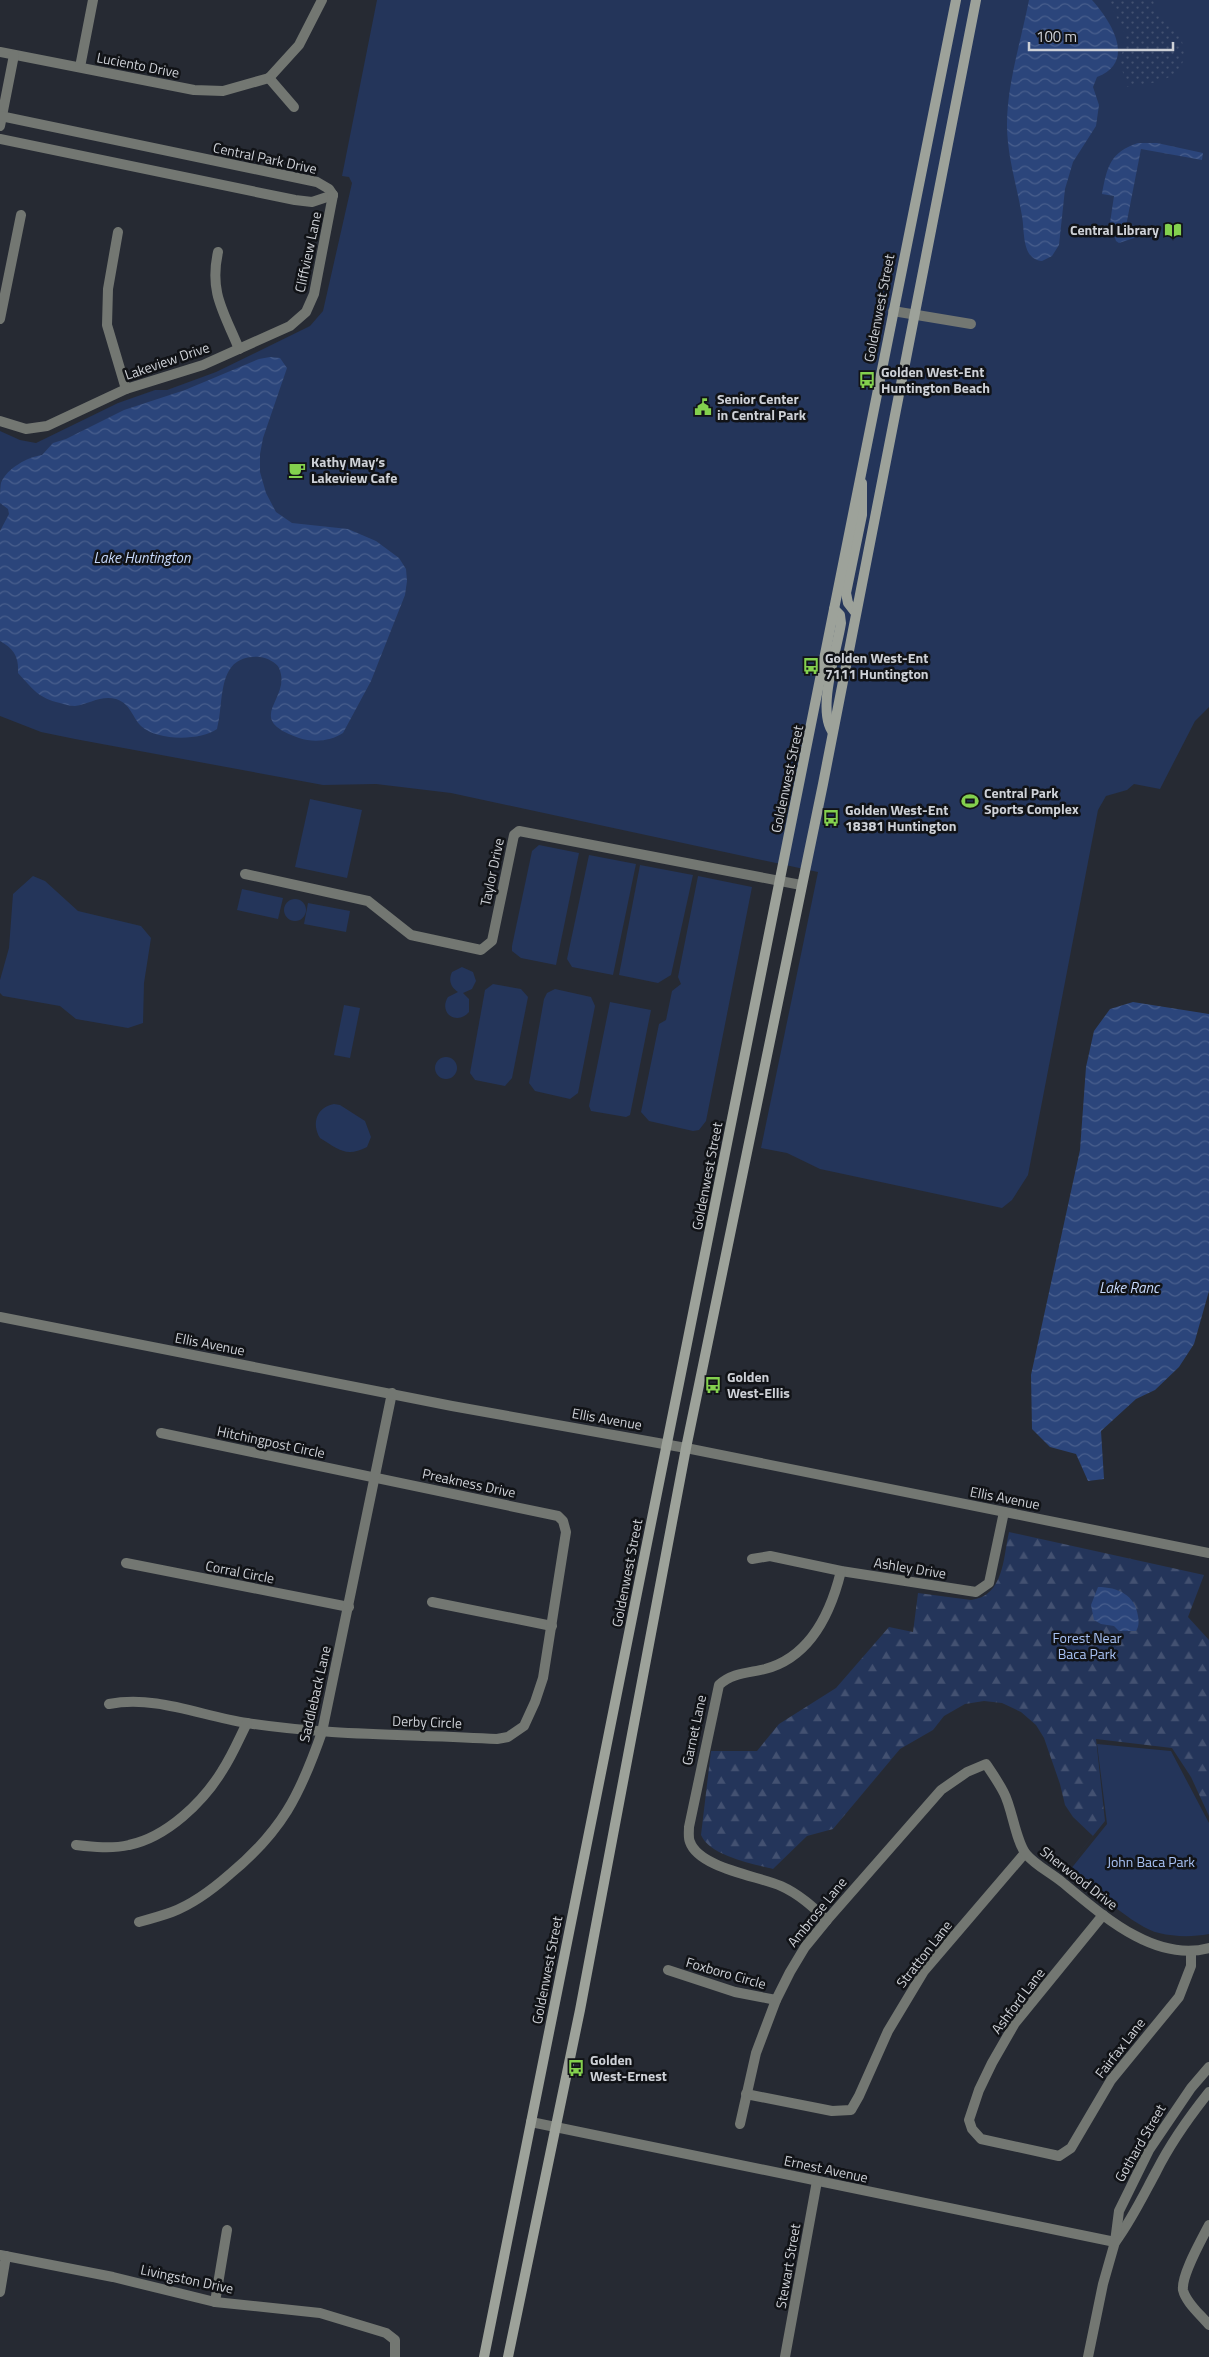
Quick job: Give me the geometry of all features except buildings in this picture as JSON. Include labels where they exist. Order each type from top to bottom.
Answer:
[{"type":"main road","name":"Goldenwest Street","points":[[484,2357],[779,880],[800,787],[860,474],[956,0]]},
{"type":"main road","points":[[508,2357],[554,2127],[580,2010],[686,1448],[833,732],[976,0]]},
{"type":"main road","points":[[855,612],[848,603],[846,593],[863,506],[860,474]]},
{"type":"main road","points":[[833,732],[828,726],[828,694],[841,623],[840,615],[834,609]]},
{"type":"street","points":[[80,67],[93,0]]},
{"type":"street","points":[[294,107],[269,78],[299,45],[322,0]]},
{"type":"street","name":"Luciento Drive","points":[[0,52],[194,90],[223,91],[269,78]]},
{"type":"street","points":[[1,119],[14,55]]},
{"type":"street","name":"Central Park Drive","points":[[1,119],[317,182],[329,189],[333,195]]},
{"type":"street","points":[[0,139],[295,200],[312,202],[333,195]]},
{"type":"street","name":"Cliffview Lane","points":[[306,312],[314,294],[333,195]]},
{"type":"street","points":[[312,202],[324,210],[329,219]]},
{"type":"street","points":[[0,319],[21,215]]},
{"type":"street","points":[[118,232],[108,289],[107,325],[126,389]]},
{"type":"street","points":[[218,252],[213,272],[214,289],[239,349]]},
{"type":"street","points":[[893,311],[971,324]]},
{"type":"street","name":"Lakeview Drive","points":[[0,421],[26,429],[48,426],[126,389],[203,364],[239,349],[290,326],[306,312]]},
{"type":"street","name":"Taylor Drive","points":[[245,874],[368,901],[412,935],[481,950],[492,941],[514,835],[519,831],[801,885]]},
{"type":"street","name":"Ellis Avenue","points":[[0,1317],[667,1444],[1209,1553]]},
{"type":"street","name":"Saddleback Lane","points":[[139,1922],[172,1912],[214,1887],[270,1837],[289,1809],[308,1771],[322,1732],[392,1393]]},
{"type":"street","name":"Hitchingpost Circle","points":[[161,1433],[375,1477]]},
{"type":"street","name":"Preakness Drive","points":[[375,1477],[558,1516]]},
{"type":"street","name":"Ashley Drive","points":[[752,1559],[770,1556],[841,1571],[976,1592],[989,1583],[1004,1512]]},
{"type":"street","name":"Derby Circle","points":[[109,1704],[130,1700],[246,1723],[322,1732],[497,1739],[508,1737],[524,1726],[536,1702],[543,1678],[566,1532],[563,1521],[558,1516]]},
{"type":"street","name":"Corral Circle","points":[[126,1563],[349,1607]]},
{"type":"street","name":"Garnet Lane","points":[[827,1920],[809,1903],[783,1887],[711,1862],[700,1855],[690,1842],[691,1808],[719,1685],[734,1675],[767,1668],[782,1662],[805,1645],[823,1622],[832,1604],[841,1571]]},
{"type":"street","points":[[432,1602],[552,1626]]},
{"type":"street","points":[[76,1845],[96,1848],[130,1845],[152,1836],[185,1814],[198,1803],[222,1771],[246,1723]]},
{"type":"street","name":"Sherwood Drive","points":[[986,1764],[1005,1793],[1025,1853],[1103,1915],[1152,1944],[1191,1952],[1209,1948]]},
{"type":"street","name":"Ambrose Lane","points":[[740,2124],[756,2053],[776,2000],[805,1947],[941,1790],[966,1772],[986,1764]]},
{"type":"street","name":"Stratton Lane","points":[[746,2094],[832,2111],[850,2110],[859,2096],[888,2031],[924,1971],[1025,1853]]},
{"type":"street","name":"Ashford Lane","points":[[1059,2156],[981,2140],[972,2129],[970,2120],[979,2090],[1015,2023],[1103,1915]]},
{"type":"street","name":"Fairfax Lane","points":[[1059,2156],[1071,2148],[1112,2080],[1179,1996],[1189,1973],[1191,1952]]},
{"type":"street","name":"Foxboro Circle","points":[[668,1970],[735,1992],[776,2000]]},
{"type":"street","name":"Gothard Street","points":[[1088,2357],[1103,2284],[1115,2242],[1119,2212],[1133,2180],[1168,2120],[1209,2067]]},
{"type":"street","name":"Gothard Street","points":[[1115,2242],[1133,2218],[1156,2171],[1177,2136],[1209,2092]]},
{"type":"street","name":"Ernest Avenue","points":[[531,2122],[1115,2242]]},
{"type":"street","name":"Stewart Street","points":[[785,2357],[817,2181]]},
{"type":"street","points":[[1209,2225],[1190,2260],[1183,2289],[1188,2300],[1209,2325]]},
{"type":"street","points":[[215,2302],[226,2230]]},
{"type":"street","points":[[0,2292],[3,2256]]},
{"type":"street","name":"Livingston Drive","points":[[3,2256],[113,2277],[215,2302],[320,2313],[386,2333],[395,2340],[395,2357]]},
{"type":"green space","points":[[377,0],[1209,0],[1209,707],[1195,721],[1160,789],[1134,784],[1127,790],[1106,796],[1098,810],[1028,1175],[1012,1200],[1002,1208],[820,1169],[787,1153],[761,1148],[818,872],[451,793],[376,784],[323,785],[41,732],[0,716],[0,431],[20,440],[36,443],[118,403],[155,390],[167,390],[216,372],[310,326],[323,311],[352,183],[349,177],[342,176]]},
{"type":"green space","points":[[1108,0],[1153,0],[1158,13],[1174,26],[1181,35],[1184,58],[1181,67],[1175,73],[1157,82],[1127,87],[1120,62],[1126,36]]},
{"type":"green space","points":[[310,799],[362,810],[347,878],[295,867]]},
{"type":"green space","points":[[539,845],[579,853],[556,965],[521,958],[512,951],[532,851]]},
{"type":"green space","points":[[589,855],[636,864],[613,975],[572,967],[567,959]]},
{"type":"green space","points":[[640,865],[693,875],[671,975],[658,983],[619,975]]},
{"type":"green space","points":[[33,876],[45,881],[78,911],[141,926],[151,938],[144,983],[143,1023],[128,1028],[76,1019],[60,1006],[3,996],[0,993],[0,980],[9,948],[13,894]]},
{"type":"green space","points":[[698,876],[752,887],[706,1121],[699,1130],[693,1131],[649,1121],[641,1112],[659,1024],[666,1020],[672,991],[681,984],[678,977]]},
{"type":"green space","points":[[242,889],[283,898],[278,919],[237,910]]},
{"type":"green space","points":[[295,899],[303,902],[306,910],[303,918],[295,921],[287,918],[284,910],[287,902]]},
{"type":"green space","points":[[308,903],[350,911],[346,932],[304,924]]},
{"type":"green space","points":[[462,967],[473,972],[476,981],[472,989],[463,993],[469,999],[469,1012],[459,1018],[454,1018],[450,1016],[445,1008],[448,997],[458,992],[451,984],[452,972]]},
{"type":"green space","points":[[493,984],[521,989],[528,997],[512,1078],[505,1086],[475,1080],[470,1073],[485,990]]},
{"type":"green space","points":[[555,989],[591,997],[595,1006],[578,1093],[570,1099],[535,1091],[529,1083],[544,999],[547,993]]},
{"type":"green space","points":[[610,1002],[651,1010],[630,1115],[626,1117],[591,1111],[589,1106]]},
{"type":"green space","points":[[344,1005],[360,1008],[350,1058],[334,1055]]},
{"type":"green space","points":[[446,1057],[454,1060],[457,1068],[454,1076],[446,1079],[438,1076],[435,1068],[438,1060]]},
{"type":"green space","points":[[334,1104],[340,1105],[365,1121],[371,1137],[367,1147],[353,1152],[342,1151],[320,1138],[316,1127],[317,1116],[323,1108]]},
{"type":"green space","name":"Forest Near Baca Park","points":[[1009,1532],[1204,1575],[1188,1617],[1209,1640],[1209,1816],[1191,1777],[1172,1748],[1096,1739],[1105,1821],[1093,1836],[1073,1817],[1065,1805],[1060,1784],[1044,1738],[1036,1725],[1021,1712],[1002,1703],[984,1701],[965,1704],[944,1716],[933,1730],[900,1749],[833,1829],[807,1836],[773,1869],[722,1854],[706,1842],[701,1835],[711,1751],[757,1751],[779,1724],[836,1688],[889,1627],[913,1632],[918,1593],[971,1600],[982,1597],[996,1584],[1003,1564]]},
{"type":"green space","name":"John Baca Park","points":[[1097,1744],[1171,1751],[1209,1823],[1209,1934],[1178,1936],[1149,1930],[1126,1915],[1070,1870],[1107,1824]]},
{"type":"water","points":[[1029,0],[1092,0],[1112,30],[1117,41],[1118,52],[1116,62],[1109,70],[1097,77],[1093,87],[1099,105],[1096,126],[1073,162],[1065,189],[1059,245],[1052,256],[1042,261],[1030,255],[1025,243],[1022,216],[1007,137],[1009,94]]},
{"type":"water","points":[[1138,143],[1157,143],[1203,153],[1202,160],[1141,149],[1125,231],[1143,235],[1119,243],[1116,241],[1110,223],[1114,196],[1102,194],[1111,162],[1121,151]]},
{"type":"water","name":"Lake Huntington","points":[[280,358],[287,368],[263,438],[260,454],[260,472],[266,493],[276,512],[292,523],[348,529],[376,541],[399,558],[406,569],[405,595],[371,681],[343,733],[316,741],[299,738],[282,731],[273,723],[271,716],[282,679],[276,664],[260,657],[246,658],[235,663],[229,671],[225,682],[217,729],[200,736],[168,737],[148,731],[141,726],[125,704],[116,699],[105,698],[73,706],[41,696],[18,673],[18,662],[15,654],[0,641],[0,531],[9,514],[8,509],[0,503],[1,483],[4,478],[18,464],[42,455],[53,443],[66,439],[124,410],[185,390],[259,359]]},
{"type":"water","name":"Lake Ranc","points":[[1133,1002],[1209,1014],[1209,1291],[1194,1344],[1179,1367],[1155,1390],[1136,1399],[1101,1431],[1104,1479],[1088,1481],[1076,1454],[1050,1447],[1032,1429],[1031,1375],[1080,1150],[1086,1067],[1094,1031],[1110,1009]]},
{"type":"water","points":[[1098,1587],[1119,1591],[1129,1598],[1138,1616],[1136,1631],[1119,1631],[1114,1626],[1101,1624],[1094,1620],[1091,1605]]},
{"type":"place","name":"Central Library","points":[[1173,230]]},
{"type":"place","name":"Golden West-Ent Huntington Beach","points":[[867,380]]},
{"type":"place","name":"Senior Center in Central Park","points":[[703,407]]},
{"type":"place","name":"Kathy May’s Lakeview Cafe","points":[[297,470]]},
{"type":"place","name":"Golden West-Ent 7111 Huntington","points":[[811,666]]},
{"type":"place","name":"Central Park Sports Complex","points":[[970,801]]},
{"type":"place","name":"Golden West-Ent 18381 Huntington","points":[[831,818]]},
{"type":"place","name":"Golden West-Ellis","points":[[713,1385]]},
{"type":"place","name":"Golden West-Ernest","points":[[576,2068]]}]
